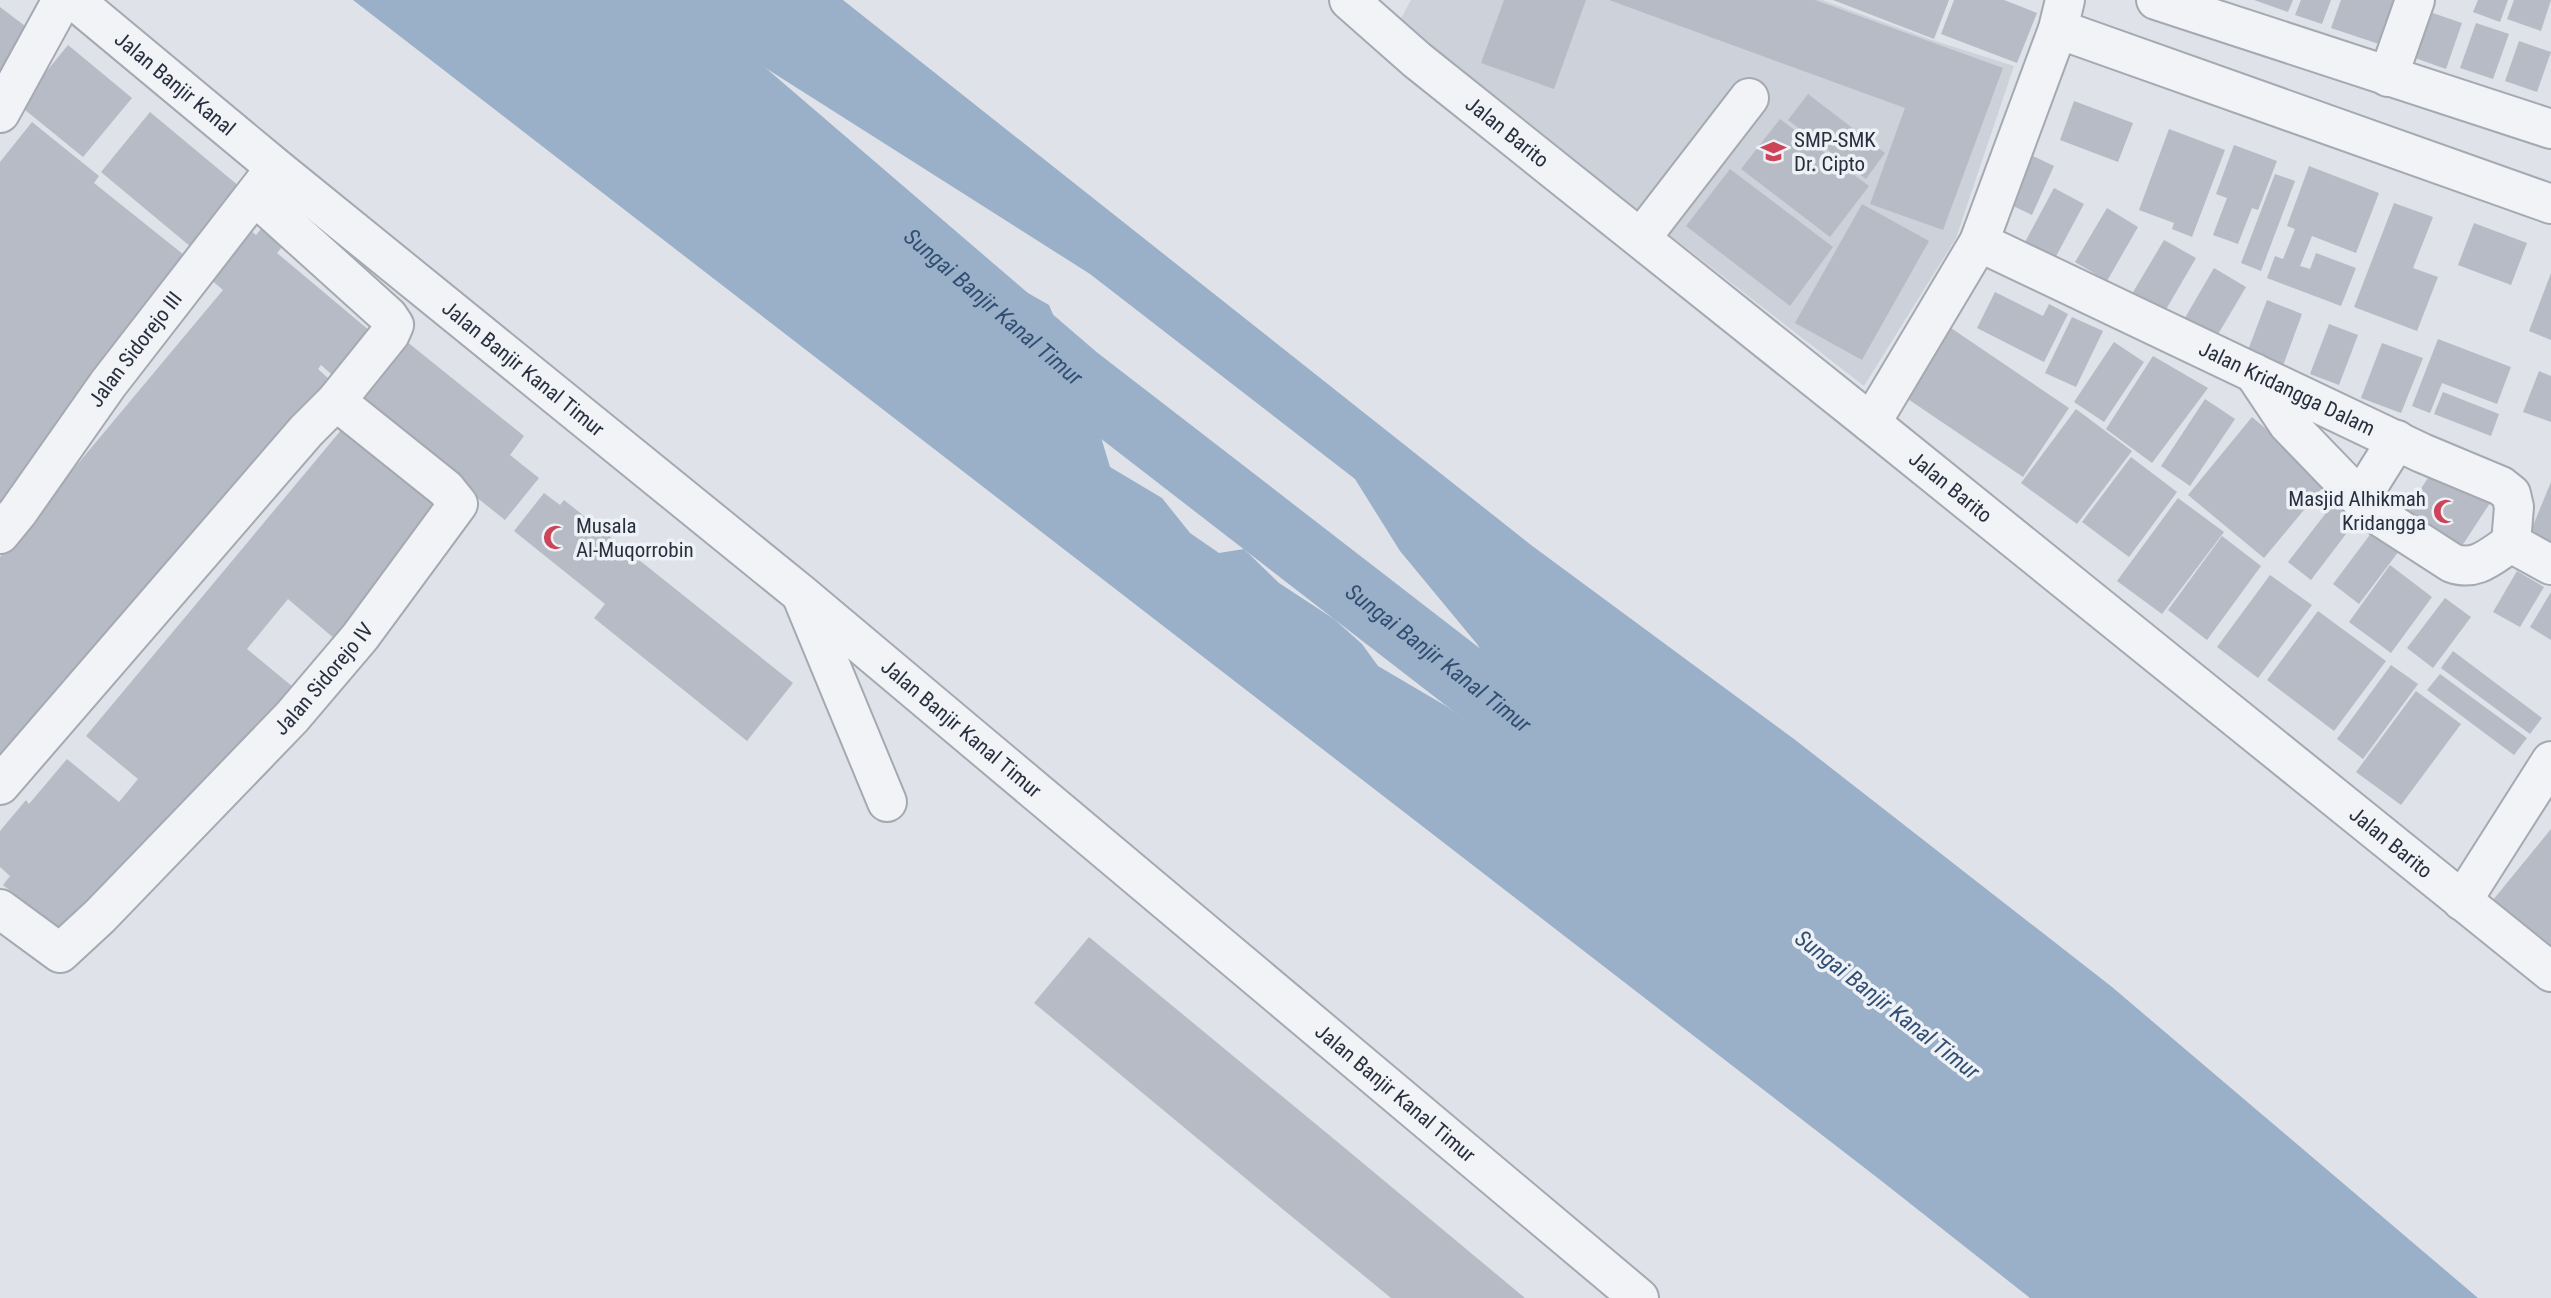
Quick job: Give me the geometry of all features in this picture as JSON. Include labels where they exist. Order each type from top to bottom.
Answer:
[{"type":"street","points":[[0,113],[62,0]]},
{"type":"street","name":"Jalan Banjir Kanal","points":[[74,0],[265,182]]},
{"type":"street","name":"Jalan Barito","points":[[1349,0],[1417,60],[2551,972]]},
{"type":"street","points":[[2156,0],[2551,129]]},
{"type":"street","points":[[2388,77],[2415,0]]},
{"type":"street","points":[[1871,423],[1979,242],[2061,15],[2551,204]]},
{"type":"street","points":[[1641,238],[1749,98]]},
{"type":"street","points":[[0,785],[306,431],[336,401],[390,334],[394,325],[265,182]]},
{"type":"street","name":"Jalan Sidorejo III","points":[[0,534],[108,384],[265,182]]},
{"type":"street","name":"Jalan Banjir Kanal Timur","points":[[265,182],[801,594],[1639,1298]]},
{"type":"street","name":"Jalan Kridangga Dalam","points":[[1979,242],[2397,440],[2501,486],[2511,494],[2514,507],[2511,543]]},
{"type":"street","points":[[2252,372],[2288,424],[2373,512],[2452,563],[2465,568],[2476,565],[2511,543],[2551,565]]},
{"type":"street","name":"Jalan Sidorejo IV","points":[[0,909],[60,953],[100,916],[292,717],[360,637],[458,504],[446,489],[336,401]]},
{"type":"street","points":[[2360,499],[2397,440]]},
{"type":"street","points":[[801,594],[887,802]]},
{"type":"street","points":[[2462,901],[2551,761]]},
{"type":"shaded area","name":"SMP-SMK Dr. Cipto","points":[[1411,0],[1822,0],[2014,66],[1956,238],[1864,386],[1398,24]]},
{"type":"water","points":[[353,0],[843,0],[1531,545],[1794,739],[2112,987],[2478,1298],[2030,1298]],"holes":[[[676,11],[1090,274],[1355,479],[1400,551],[1477,644],[1522,716],[1559,757],[1601,786],[1580,793],[1530,757],[1505,748],[1446,706],[1378,666],[1362,644],[1334,619],[1279,583],[1244,549],[1219,553],[1190,533],[1162,498],[1110,467],[1091,404],[1049,305],[993,273],[884,230],[856,208],[822,143],[773,102],[689,62]]]},
{"type":"building","points":[[1504,0],[1586,0],[1554,89],[1481,63]]},
{"type":"building","points":[[1609,0],[1815,0],[2003,68],[1943,230],[1870,204],[1905,108]]},
{"type":"building","points":[[1833,0],[1949,0],[1934,39]]},
{"type":"building","points":[[1954,0],[2004,0],[2037,13],[2017,63],[1941,34]]},
{"type":"building","points":[[2254,0],[2293,0],[2288,12]]},
{"type":"building","points":[[2301,0],[2331,0],[2322,24],[2295,15]]},
{"type":"building","points":[[2341,0],[2402,0],[2385,46],[2331,28]]},
{"type":"building","points":[[2478,0],[2508,0],[2500,22],[2473,12]]},
{"type":"building","points":[[2514,0],[2551,0],[2541,31],[2507,19]]},
{"type":"building","points":[[0,7],[33,32],[0,74]]},
{"type":"building","points":[[2418,8],[2462,23],[2446,69],[2401,53]]},
{"type":"building","points":[[2476,23],[2509,34],[2493,79],[2460,68]]},
{"type":"building","points":[[2519,41],[2551,52],[2537,92],[2505,81]]},
{"type":"building","points":[[68,45],[132,98],[83,157],[19,105]]},
{"type":"building","points":[[1808,94],[1885,153],[1866,179],[1788,120]]},
{"type":"building","points":[[2074,101],[2133,123],[2118,162],[2060,140]]},
{"type":"building","points":[[150,112],[246,192],[197,252],[101,172]]},
{"type":"building","points":[[1780,119],[1869,186],[1830,237],[1741,169]]},
{"type":"building","points":[[32,122],[99,176],[94,183],[194,263],[0,508],[0,162]]},
{"type":"building","points":[[2169,129],[2225,150],[2192,237],[2172,229],[2174,223],[2139,210]]},
{"type":"building","points":[[2234,145],[2277,161],[2258,210],[2252,208],[2238,244],[2213,235],[2227,198],[2216,194]]},
{"type":"building","points":[[2029,154],[2054,166],[2032,215],[2007,203]]},
{"type":"building","points":[[2309,166],[2379,193],[2356,253],[2312,236],[2300,266],[2310,269],[2316,253],[2356,268],[2341,306],[2267,278],[2275,256],[2283,259],[2295,229],[2287,226]]},
{"type":"building","points":[[1730,169],[1833,247],[1790,306],[1686,226]]},
{"type":"building","points":[[2275,174],[2295,181],[2261,271],[2241,263]]},
{"type":"building","points":[[2054,188],[2084,204],[2054,260],[2024,244]]},
{"type":"building","points":[[2394,203],[2433,217],[2413,268],[2438,277],[2417,331],[2354,307]]},
{"type":"building","points":[[1862,204],[1929,241],[1862,360],[1795,323]]},
{"type":"building","points":[[2107,208],[2138,227],[2107,281],[2075,262]]},
{"type":"building","points":[[2474,223],[2527,243],[2511,285],[2458,265]]},
{"type":"building","points":[[265,224],[286,242],[277,253],[376,336],[339,381],[321,365],[318,369],[330,380],[0,777],[0,557],[223,290],[209,278],[250,230],[256,235]]},
{"type":"building","points":[[2164,240],[2196,258],[2161,318],[2129,299]]},
{"type":"building","points":[[2214,268],[2246,287],[2214,341],[2182,323]]},
{"type":"building","points":[[2551,273],[2551,340],[2529,331]]},
{"type":"building","points":[[1995,292],[2043,316],[2049,304],[2068,314],[2044,362],[1977,328]]},
{"type":"building","points":[[2267,300],[2302,314],[2281,371],[2245,358]]},
{"type":"building","points":[[2072,317],[2103,331],[2076,387],[2045,373]]},
{"type":"building","points":[[2329,324],[2358,335],[2339,385],[2310,374]]},
{"type":"building","points":[[1948,326],[2069,408],[2023,477],[1902,395]]},
{"type":"building","points":[[2438,339],[2511,367],[2497,404],[2442,383],[2430,413],[2412,406]]},
{"type":"building","points":[[406,341],[524,436],[510,455],[539,478],[505,520],[357,402]]},
{"type":"building","points":[[2114,342],[2144,362],[2104,422],[2074,402]]},
{"type":"building","points":[[2382,343],[2423,358],[2401,413],[2361,398]]},
{"type":"building","points":[[2153,356],[2208,388],[2152,463],[2106,429]]},
{"type":"building","points":[[2539,371],[2551,376],[2551,422],[2523,412]]},
{"type":"building","points":[[2443,392],[2499,414],[2491,436],[2434,414]]},
{"type":"building","points":[[2205,399],[2235,419],[2190,486],[2161,466]]},
{"type":"building","points":[[2076,409],[2132,451],[2077,524],[2021,483]]},
{"type":"building","points":[[2252,417],[2328,481],[2264,558],[2188,495]]},
{"type":"building","points":[[347,423],[447,506],[336,640],[288,599],[247,649],[293,687],[176,818],[58,929],[3,885],[10,876],[0,867],[0,831],[26,800],[29,804],[67,759],[119,802],[138,779],[86,736]]},
{"type":"building","points":[[2131,457],[2177,492],[2129,557],[2082,522]]},
{"type":"building","name":"Masjid Alhikmah Kridangga","points":[[2437,464],[2492,500],[2454,558],[2400,521]]},
{"type":"building","points":[[2551,482],[2551,550],[2527,540]]},
{"type":"building","points":[[2343,491],[2365,509],[2311,580],[2288,562]]},
{"type":"building","points":[[544,493],[560,505],[564,500],[793,683],[747,741],[594,618],[605,604],[514,531]]},
{"type":"building","points":[[2178,498],[2224,532],[2162,614],[2117,581]]},
{"type":"building","points":[[2375,528],[2402,547],[2359,604],[2333,584]]},
{"type":"building","points":[[2222,536],[2261,566],[2207,640],[2168,610]]},
{"type":"building","points":[[2390,565],[2432,597],[2391,653],[2349,622]]},
{"type":"building","points":[[2517,571],[2544,587],[2520,627],[2493,612]]},
{"type":"building","points":[[2270,575],[2312,605],[2258,678],[2217,647]]},
{"type":"building","points":[[2551,592],[2551,640],[2530,627]]},
{"type":"building","points":[[2445,598],[2471,617],[2433,668],[2407,648]]},
{"type":"building","points":[[2318,611],[2386,661],[2334,731],[2267,680]]},
{"type":"building","points":[[2453,651],[2542,718],[2530,734],[2441,668]]},
{"type":"building","points":[[2391,665],[2418,684],[2363,759],[2337,739]]},
{"type":"building","points":[[2440,674],[2527,738],[2514,755],[2427,690]]},
{"type":"building","points":[[2416,691],[2461,724],[2401,805],[2356,772]]},
{"type":"building","points":[[2551,829],[2551,948],[2493,900]]},
{"type":"building","points":[[1089,937],[1525,1298],[1391,1298],[1285,1211],[1034,1003]]},
{"type":"waterway","name":"Sungai Banjir Kanal Timur","points":[[636,0],[1075,377],[1613,793]]},
{"type":"place","name":"SMP-SMK Dr. Cipto","points":[[1774,152]]},
{"type":"place","name":"Masjid Alhikmah Kridangga","points":[[2446,511]]},
{"type":"place","name":"Musala Al-Muqorrobin","points":[[556,538]]}]
